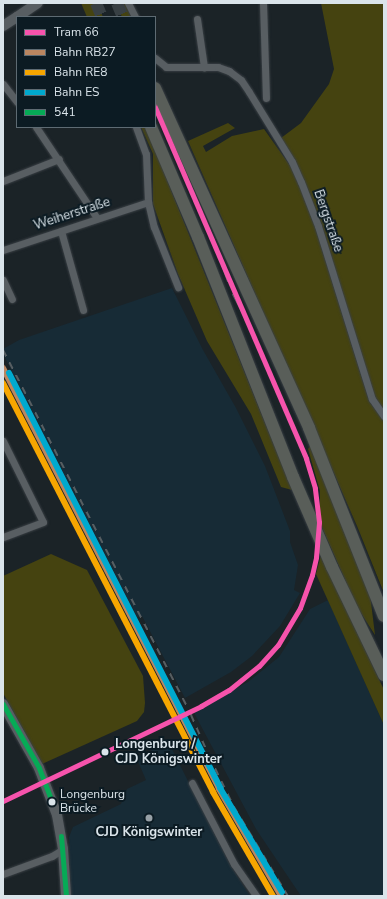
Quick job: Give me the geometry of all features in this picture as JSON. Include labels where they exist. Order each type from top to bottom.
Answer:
[{"type":"highway","points":[[156,90],[309,428],[382,612]]},
{"type":"highway","points":[[151,128],[198,237],[293,476],[332,567],[384,675]]},
{"type":"main road","points":[[18,16],[38,3]]},
{"type":"main road","points":[[3,26],[16,18]]},
{"type":"main road","points":[[3,704],[17,727],[41,774],[58,820],[63,849],[66,896]]},
{"type":"street","points":[[128,3],[134,16]]},
{"type":"street","points":[[263,3],[266,98]]},
{"type":"street","points":[[197,19],[204,67]]},
{"type":"street","name":"Bergstraße","points":[[156,59],[166,67],[218,67],[229,71],[241,80],[292,162],[318,226],[372,399],[384,416]]},
{"type":"street","points":[[3,84],[6,94],[16,101]]},
{"type":"street","points":[[37,128],[59,159],[97,218]]},
{"type":"street","points":[[136,128],[142,140],[147,161],[148,202],[154,228],[178,287]]},
{"type":"street","points":[[3,181],[59,159]]},
{"type":"street","name":"Weiherstraße","points":[[3,250],[148,202]]},
{"type":"street","points":[[61,231],[83,310]]},
{"type":"street","points":[[3,280],[12,299]]},
{"type":"street","points":[[3,441],[43,522],[3,537]]},
{"type":"street","points":[[192,783],[234,864],[256,896]]},
{"type":"street","points":[[3,874],[52,856],[63,849]]},
{"type":"shaded area","points":[[81,3],[97,3],[103,16],[87,16]]},
{"type":"shaded area","points":[[116,3],[125,3],[131,16],[122,16]]},
{"type":"shaded area","points":[[321,3],[384,3],[384,411],[375,398],[321,223],[293,158],[281,138],[301,123],[329,84],[334,69]]},
{"type":"shaded area","points":[[228,123],[235,128],[203,146],[206,152],[232,136],[264,129],[291,167],[310,211],[369,401],[384,421],[384,593],[357,526],[188,141]]},
{"type":"shaded area","points":[[141,128],[145,128],[154,148],[292,490],[281,487],[251,414],[207,341],[178,274],[153,204],[153,154]]},
{"type":"shaded area","points":[[172,288],[203,350],[236,408],[265,466],[290,531],[290,542],[298,565],[294,590],[300,593],[280,626],[252,656],[231,672],[185,698],[142,616],[137,617],[3,354],[3,349],[19,340]]},
{"type":"shaded area","points":[[310,446],[370,594],[375,635],[357,607],[320,523],[320,491],[308,449]]},
{"type":"shaded area","points":[[51,554],[87,570],[143,676],[145,703],[144,712],[137,721],[42,764],[3,693],[3,576]]},
{"type":"shaded area","points":[[321,555],[384,690],[384,725],[316,574]]},
{"type":"shaded area","points":[[328,600],[384,725],[384,896],[301,896],[256,829],[193,711],[248,682],[279,657],[310,609]]},
{"type":"shaded area","name":"CJD Königswinter","points":[[169,743],[230,865],[250,896],[71,896],[69,837],[73,827],[121,804],[127,789],[146,780],[136,757]]},
{"type":"tunnel","points":[[96,3],[102,16]]},
{"type":"tunnel","points":[[117,3],[123,16]]},
{"type":"tram line","name":"66","points":[[3,801],[201,706],[229,690],[259,666],[278,645],[300,608],[312,575],[316,557],[319,522],[315,488],[306,458],[156,109]]},
{"type":"tram line","points":[[210,233],[227,281]]},
{"type":"tram line","points":[[232,294],[256,340]]},
{"type":"railway","points":[[3,350],[191,715],[234,807],[288,896]]},
{"type":"rail line","name":"RB27","points":[[3,368],[219,789],[281,896]]},
{"type":"rail line","name":"ES","points":[[9,373],[220,788],[282,892]]},
{"type":"rail line","name":"RE8","points":[[3,383],[213,792],[273,896]]},
{"type":"transit line","name":"541","points":[[3,704],[39,768],[52,802]]},
{"type":"transit line","name":"541","points":[[61,836],[66,896]]},
{"type":"place","name":"Longenburg / CJD Königswinter","points":[[105,752]]},
{"type":"place","name":"Longenburg Brücke","points":[[52,802]]},
{"type":"place","name":"CJD Königswinter","points":[[149,818]]}]
